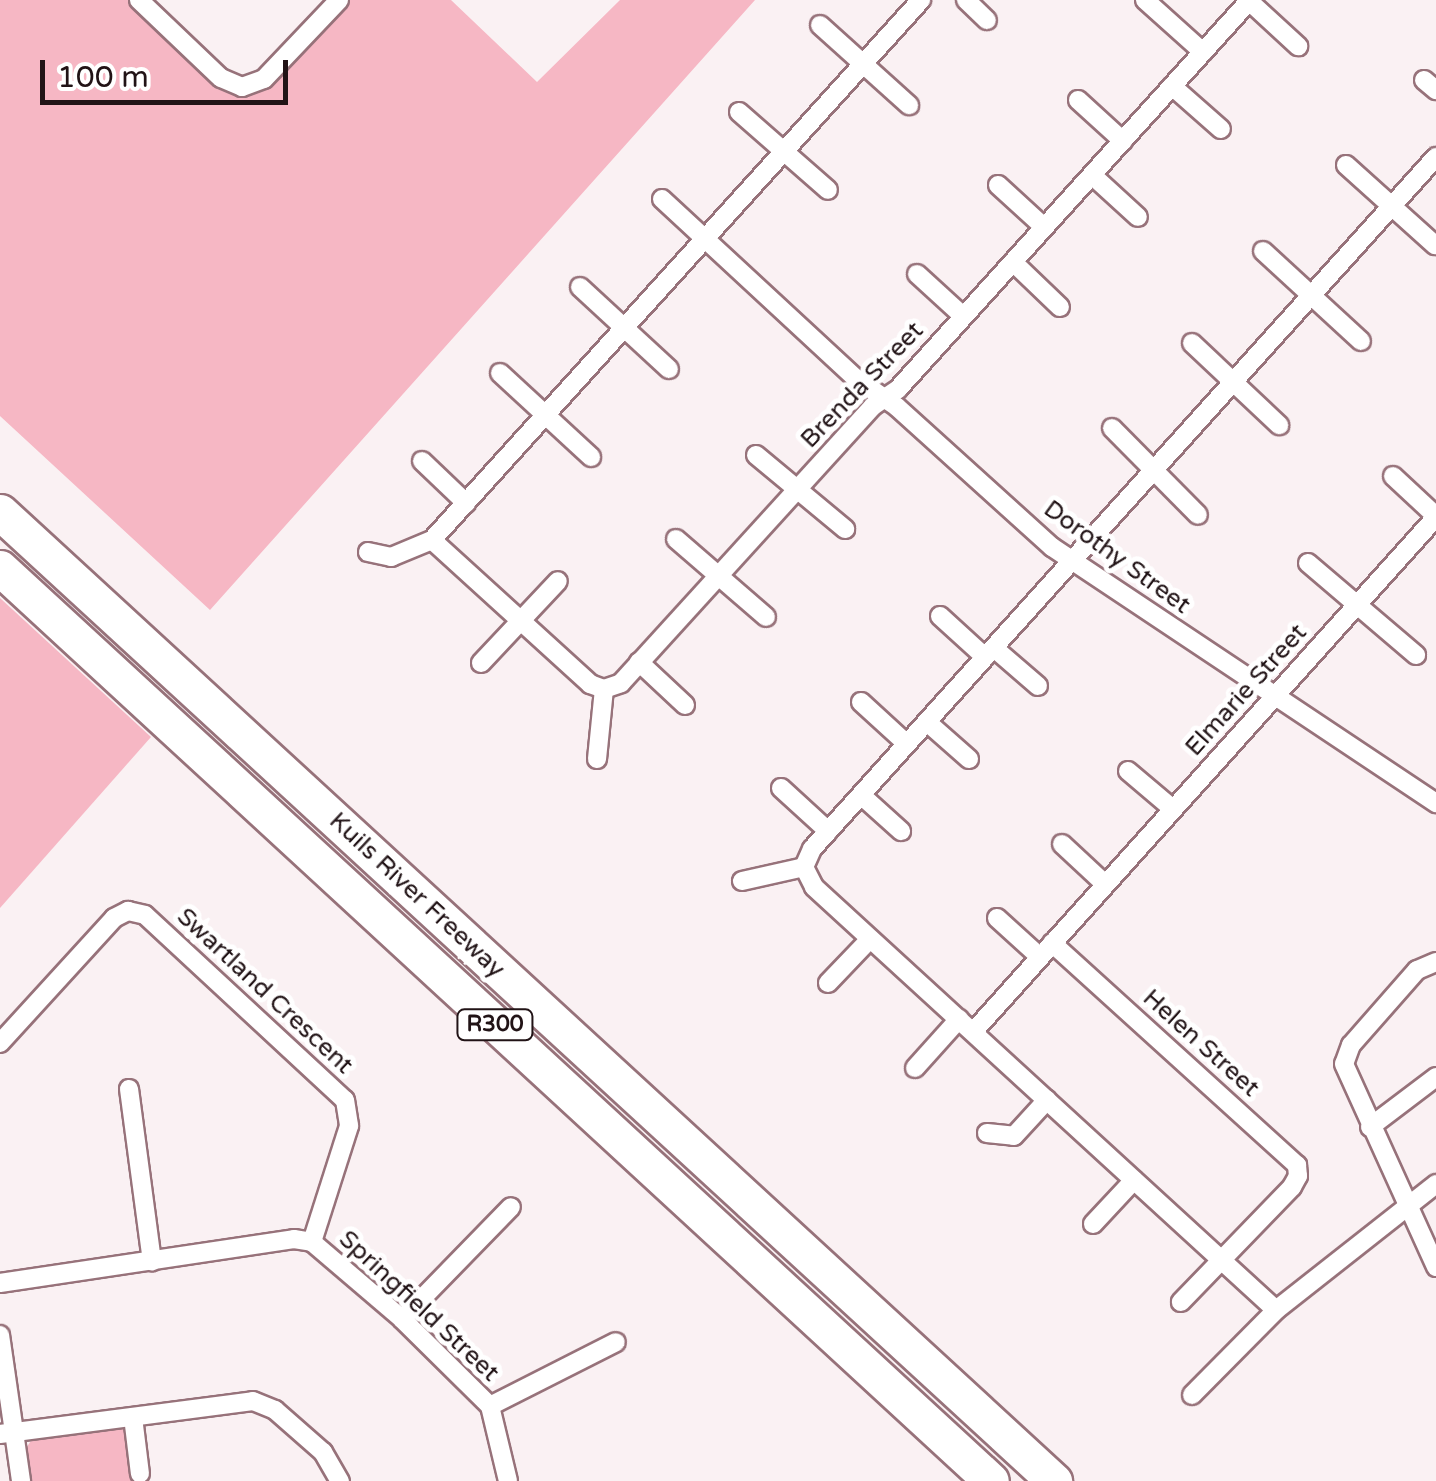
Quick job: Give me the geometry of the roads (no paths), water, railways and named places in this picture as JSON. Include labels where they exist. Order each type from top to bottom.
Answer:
[{"type":"highway","name":"Kuils River Freeway","points":[[0,512],[1054,1481]]},
{"type":"highway","name":"Kuils River Freeway","points":[[0,568],[990,1481]]},
{"type":"street","points":[[138,0],[221,78],[235,86],[250,86],[264,78],[339,0]]},
{"type":"street","points":[[368,552],[391,557],[432,540],[921,0]]},
{"type":"street","points":[[966,0],[988,20]]},
{"type":"street","points":[[1145,0],[1202,52]]},
{"type":"street","name":"Brenda Street","points":[[604,689],[616,686],[797,489],[964,316],[1249,1],[1298,46]]},
{"type":"street","points":[[820,25],[909,105]]},
{"type":"street","points":[[1172,86],[1221,130]]},
{"type":"street","points":[[1078,100],[1122,141]]},
{"type":"street","points":[[739,112],[828,190]]},
{"type":"street","points":[[1276,1310],[809,882],[804,867],[808,854],[828,831],[1436,157]]},
{"type":"street","points":[[1346,165],[1435,245]]},
{"type":"street","points":[[1092,175],[1138,217]]},
{"type":"street","points":[[998,185],[1044,227]]},
{"type":"street","name":"Dorothy Street","points":[[662,199],[855,378],[1072,562],[1436,803]]},
{"type":"street","points":[[1263,251],[1361,341]]},
{"type":"street","points":[[1013,262],[1060,307]]},
{"type":"street","name":"Brenda Street","points":[[917,274],[964,316]]},
{"type":"street","points":[[580,287],[669,369]]},
{"type":"street","points":[[1192,343],[1279,425]]},
{"type":"street","points":[[500,373],[591,457]]},
{"type":"street","points":[[1112,428],[1198,516]]},
{"type":"street","points":[[756,455],[844,529]]},
{"type":"street","points":[[422,461],[466,503]]},
{"type":"street","name":"Elmarie Street","points":[[915,1068],[1046,950],[1436,516],[1393,476]]},
{"type":"street","points":[[676,539],[766,617]]},
{"type":"street","points":[[432,540],[590,684],[604,689],[597,760]]},
{"type":"street","points":[[1308,564],[1416,655]]},
{"type":"street","points":[[480,663],[558,581]]},
{"type":"street","points":[[940,616],[1038,686]]},
{"type":"street","points":[[639,662],[684,705]]},
{"type":"street","points":[[860,702],[907,744]]},
{"type":"street","points":[[927,722],[968,758]]},
{"type":"street","points":[[1128,770],[1173,809]]},
{"type":"street","points":[[781,788],[828,831]]},
{"type":"street","points":[[861,794],[901,831]]},
{"type":"street","points":[[1062,844],[1105,884]]},
{"type":"street","points":[[742,881],[804,867]]},
{"type":"street","name":"Swartland Crescent","points":[[0,1042],[114,918],[128,912],[145,914],[346,1100],[349,1126],[312,1242]]},
{"type":"street","points":[[997,918],[1046,950]]},
{"type":"street","points":[[828,983],[870,939]]},
{"type":"street","name":"Helen Street","points":[[1046,950],[1294,1160],[1298,1176],[1292,1187],[1221,1260]]},
{"type":"street","points":[[1436,962],[1421,966],[1346,1051],[1345,1070],[1436,1267]]},
{"type":"street","points":[[1370,1127],[1436,1077]]},
{"type":"street","points":[[128,1090],[152,1260]]},
{"type":"street","points":[[988,1133],[1014,1136],[1047,1100]]},
{"type":"street","points":[[1093,1224],[1134,1180]]},
{"type":"street","points":[[1192,1395],[1276,1310],[1436,1184]]},
{"type":"street","points":[[402,1319],[512,1207]]},
{"type":"street","name":"Springfield Street","points":[[0,1282],[294,1240],[312,1242],[402,1319],[490,1406],[508,1481]]},
{"type":"street","points":[[1180,1302],[1221,1260]]},
{"type":"street","points":[[0,1334],[7,1434],[21,1481]]},
{"type":"street","points":[[490,1406],[616,1342]]},
{"type":"street","points":[[7,1434],[243,1401],[265,1404],[323,1452],[340,1481]]},
{"type":"street","points":[[133,1416],[140,1474]]}]
